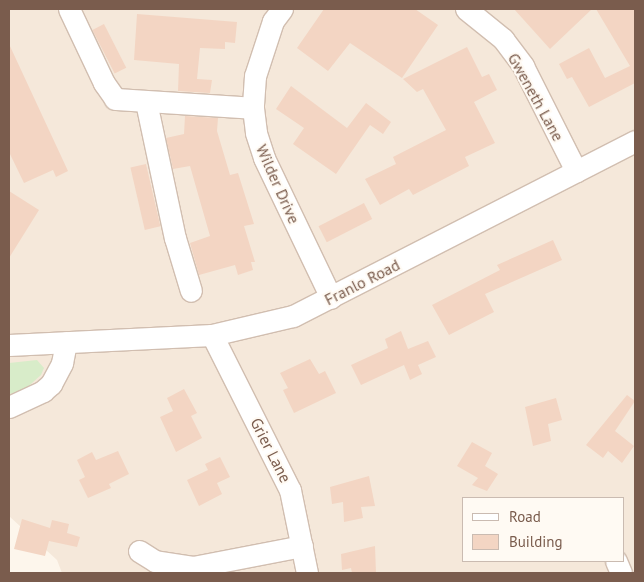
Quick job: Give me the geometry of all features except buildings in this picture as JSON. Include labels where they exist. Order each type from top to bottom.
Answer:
[{"type":"street","points":[[69,9],[104,83],[115,99],[253,108]]},
{"type":"street","name":"Wilder Drive","points":[[282,9],[262,50],[255,76],[253,108],[264,158],[331,298]]},
{"type":"street","name":"Gweneth Lane","points":[[466,9],[503,39],[523,66],[576,171]]},
{"type":"street","points":[[146,102],[175,238],[191,291]]},
{"type":"street","name":"Franlo Road","points":[[9,345],[212,335],[293,316],[635,141]]},
{"type":"street","name":"Grier Lane","points":[[212,335],[290,490],[307,573]]},
{"type":"street","points":[[9,407],[51,384],[62,363],[66,342]]},
{"type":"street","points":[[139,551],[155,561],[193,567],[302,546]]},
{"type":"shaded area","points":[[9,9],[635,9],[635,573],[62,573],[57,560],[9,516]]},
{"type":"green space","points":[[37,360],[44,368],[41,375],[22,392],[9,394],[9,363]]}]
